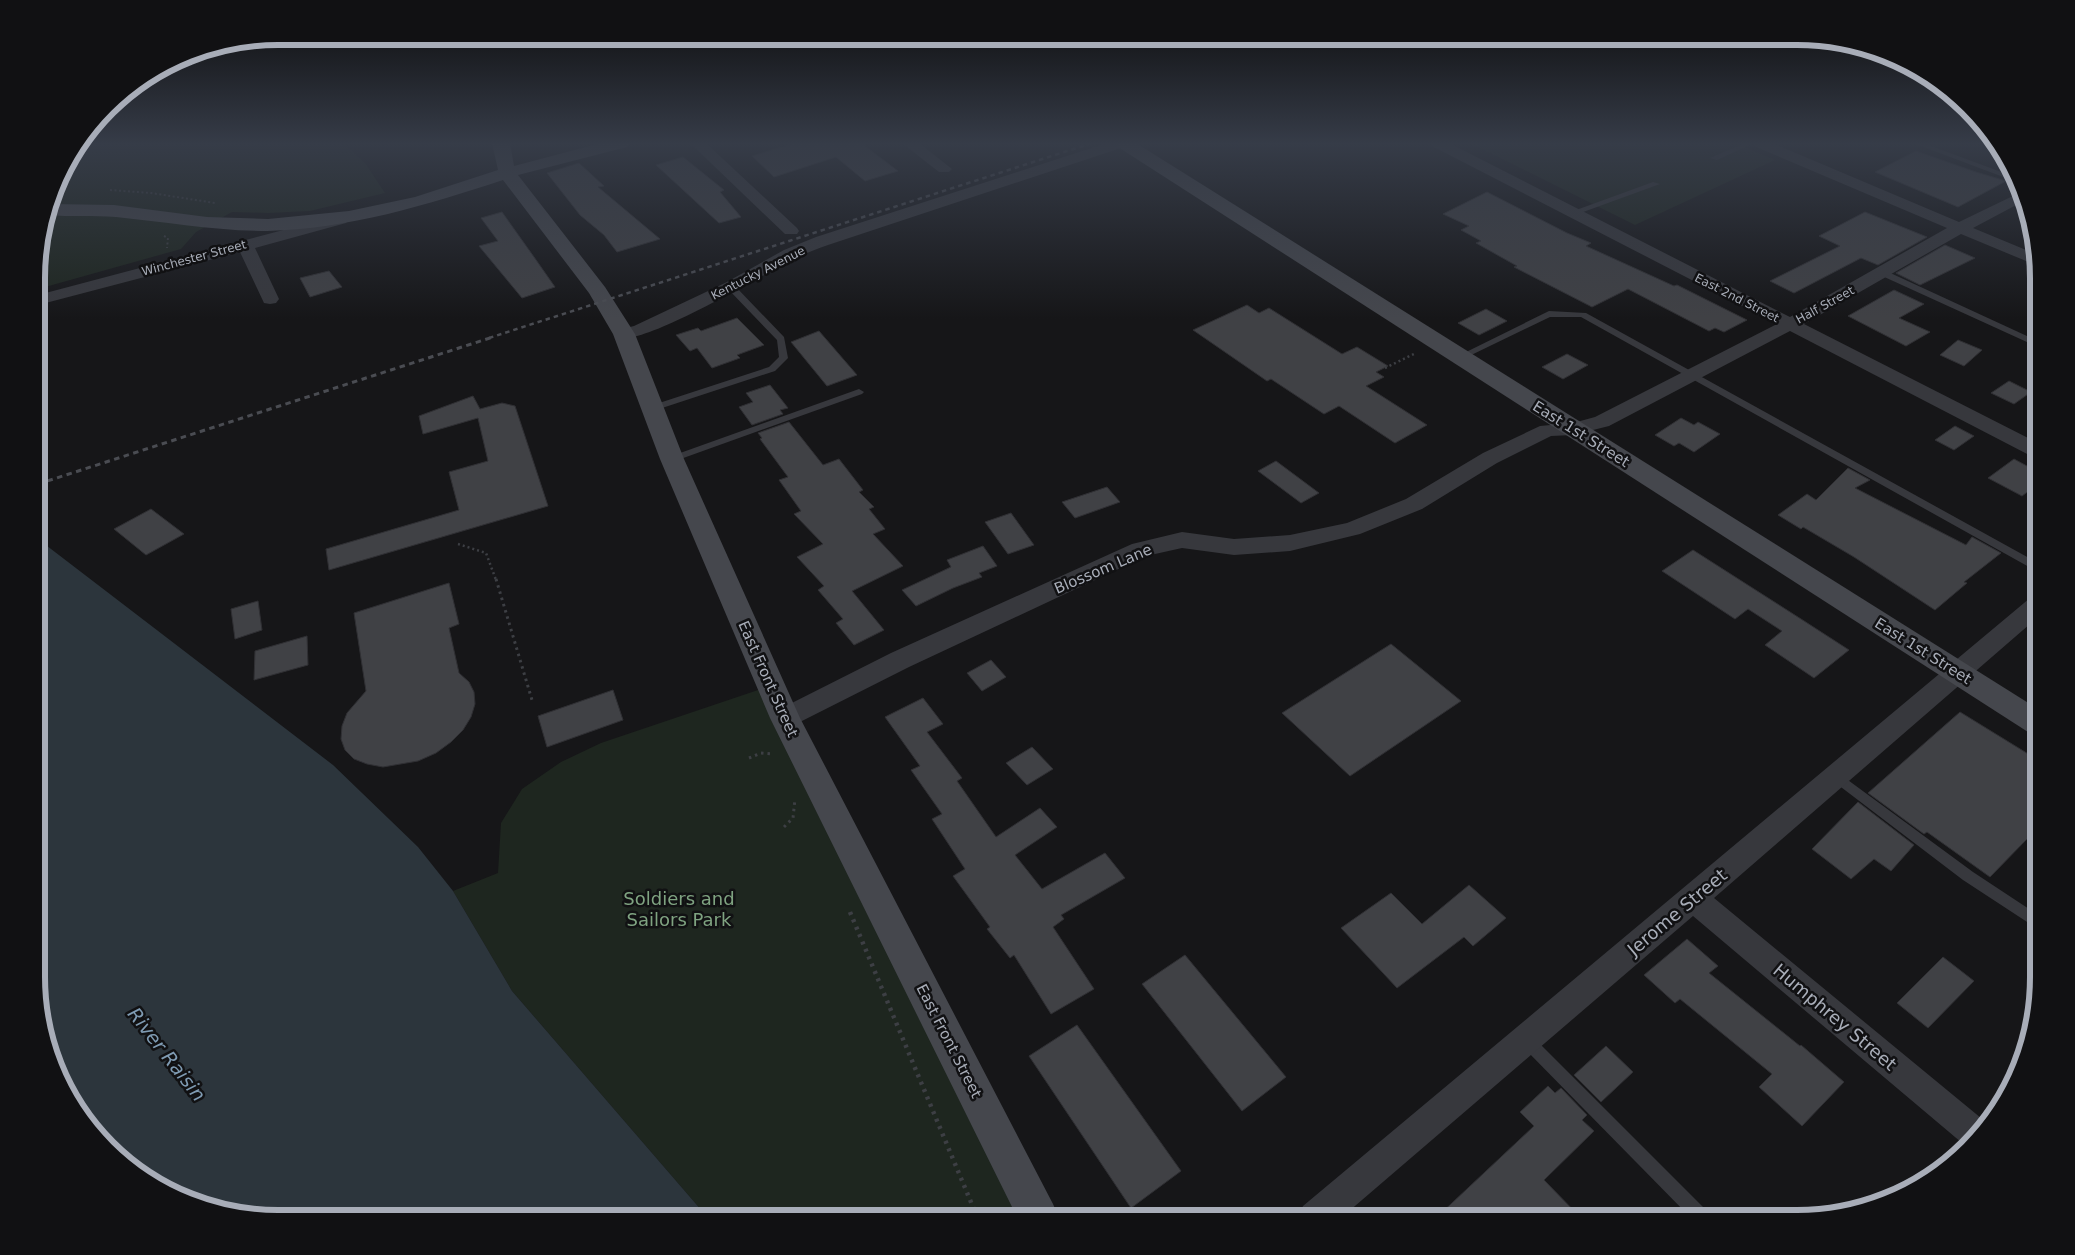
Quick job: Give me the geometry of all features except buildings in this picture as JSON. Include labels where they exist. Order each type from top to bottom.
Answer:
[{"type":"street","name":"Winchester Street","points":[[45,298],[349,217],[420,202]]},
{"type":"street","name":"East Front Street","points":[[529,202],[598,291],[624,334],[672,459],[785,718],[1035,1210]]},
{"type":"street","points":[[760,202],[791,231]]},
{"type":"street","name":"Kentucky Avenue","points":[[624,334],[640,330],[732,287],[790,254],[844,233],[941,202]]},
{"type":"street","name":"East 1st Street","points":[[1215,202],[2030,719]]},
{"type":"street","name":"East 2nd Street","points":[[1550,202],[2030,447]]},
{"type":"street","points":[[1897,202],[2029,257]]},
{"type":"street","name":"Half Street","points":[[1573,429],[1602,422],[1790,325],[1960,228],[2012,202]]},
{"type":"street","name":"Winchester Street","points":[[55,210],[114,211],[224,224],[268,225],[349,217]]},
{"type":"street","points":[[245,245],[270,299]]},
{"type":"street","name":"Blossom Lane","points":[[785,718],[900,660],[1140,550],[1182,540],[1234,547],[1290,543],[1352,529],[1414,504],[1490,458],[1547,430],[1573,429]]},
{"type":"street","name":"Jerome Street","points":[[1324,1210],[2030,611]]},
{"type":"street","name":"Humphrey Street","points":[[1693,898],[1972,1131]]},
{"type":"lane","points":[[1572,213],[1605,202]]},
{"type":"lane","points":[[1883,273],[2030,340]]},
{"type":"lane","points":[[653,408],[772,370],[784,358],[781,339],[732,287]]},
{"type":"lane","points":[[1460,357],[1549,314],[1583,315],[2030,564]]},
{"type":"lane","points":[[672,459],[859,392]]},
{"type":"lane","points":[[1837,776],[1968,876],[2030,917]]},
{"type":"lane","points":[[1526,1040],[1694,1210]]},
{"type":"path","points":[[210,202],[220,203]]},
{"type":"path","points":[[1385,368],[1423,350]]},
{"type":"path","points":[[458,544],[486,553],[493,569],[532,700]]},
{"type":"path","points":[[784,827],[793,818],[794,792]]},
{"type":"path","points":[[848,908],[975,1210]]},
{"type":"green space","points":[[58,202],[349,202],[310,211],[232,212],[196,232],[181,249],[45,287],[45,263],[49,233]]},
{"type":"green space","points":[[1588,202],[1685,202],[1635,225]]},
{"type":"green space","name":"Soldiers and Sailors Park","points":[[770,686],[1036,1210],[701,1210],[512,991],[453,891],[498,873],[501,823],[522,789],[561,762],[601,743]]},
{"type":"water","name":"River Raisin","points":[[45,544],[333,765],[418,847],[453,891],[512,991],[701,1210],[263,1210],[233,1206],[203,1198],[175,1186],[136,1162],[113,1142],[93,1119],[69,1080],[57,1052],[49,1022],[45,992]]},
{"type":"railway","points":[[489,338],[911,202]]},
{"type":"railway","points":[[45,482],[493,337]]}]
